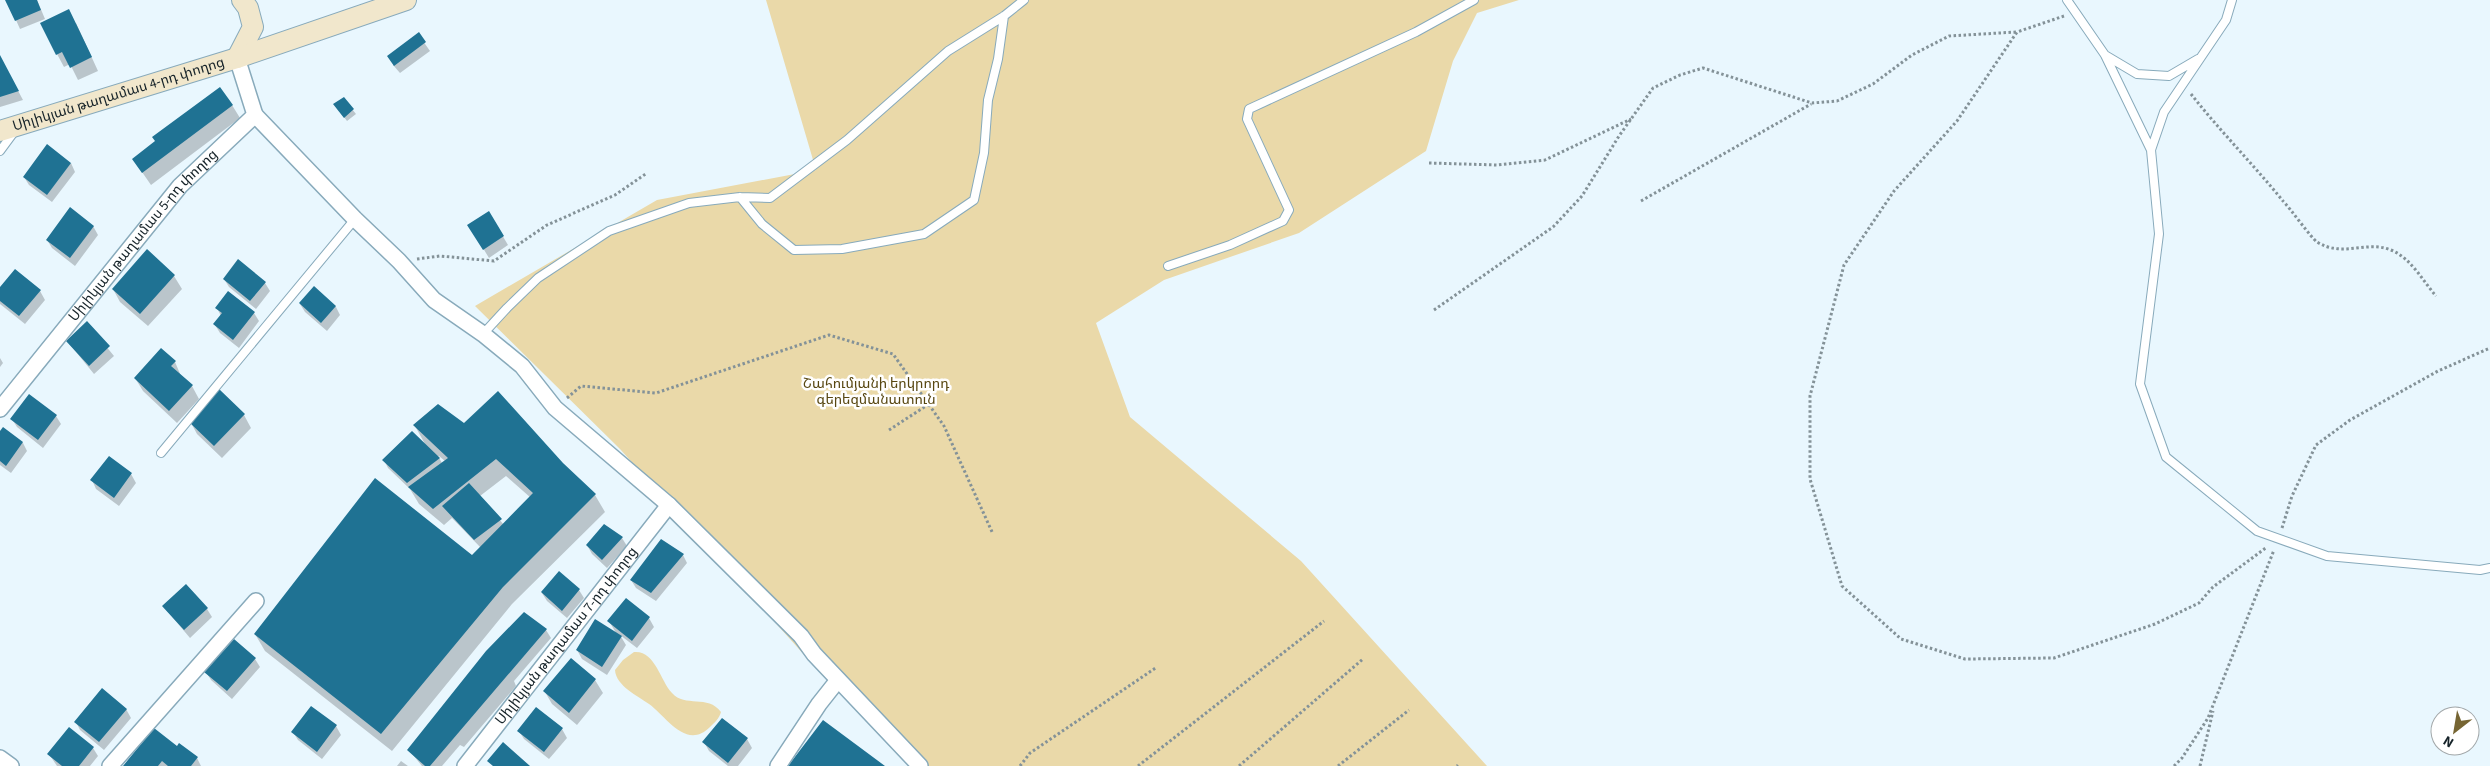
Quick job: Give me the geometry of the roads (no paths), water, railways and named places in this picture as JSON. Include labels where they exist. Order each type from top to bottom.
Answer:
[{"type":"street","points":[[242,0],[248,8],[253,27],[236,58],[255,115],[355,219],[399,261],[434,300],[483,334],[522,366],[555,408],[669,505],[802,636],[838,680],[920,766]]},
{"type":"street","name":"Սիլիկյան թաղամաս 4-րդ փողոց","points":[[9,129],[236,58],[406,0]]},
{"type":"street","name":"Սիլիկյան թաղամաս 5-րդ փողոց","points":[[0,409],[180,186],[255,115]]},
{"type":"street","name":"Սիլիկյան թաղամաս 7-րդ փողոց","points":[[465,766],[669,505]]},
{"type":"street","points":[[110,766],[256,601]]},
{"type":"street","points":[[778,766],[819,704],[838,680]]},
{"type":"street","points":[[0,758],[10,766]]},
{"type":"lane","points":[[483,334],[538,278],[609,231],[689,203],[740,196],[770,198],[847,140],[948,51],[1004,16],[1024,0]]},
{"type":"lane","points":[[1168,266],[1230,245],[1274,225],[1282,221],[1289,210],[1247,118],[1249,109],[1416,32],[1474,0]]},
{"type":"lane","points":[[2067,0],[2105,55],[2151,150],[2159,234],[2140,384],[2166,457],[2257,531],[2327,556],[2480,570],[2490,568]]},
{"type":"lane","points":[[2151,150],[2164,112],[2226,20],[2232,0]]},
{"type":"lane","points":[[740,196],[762,224],[794,250],[842,249],[924,234],[974,200],[984,153],[988,100],[998,59],[1004,16]]},
{"type":"lane","points":[[2105,55],[2137,74],[2169,76],[2200,58]]},
{"type":"lane","points":[[0,150],[9,129]]},
{"type":"lane","points":[[161,453],[355,219]]},
{"type":"park label","name":"Շահումյանի երկրորդ գերեզմանատուն","points":[[876,392]]}]
